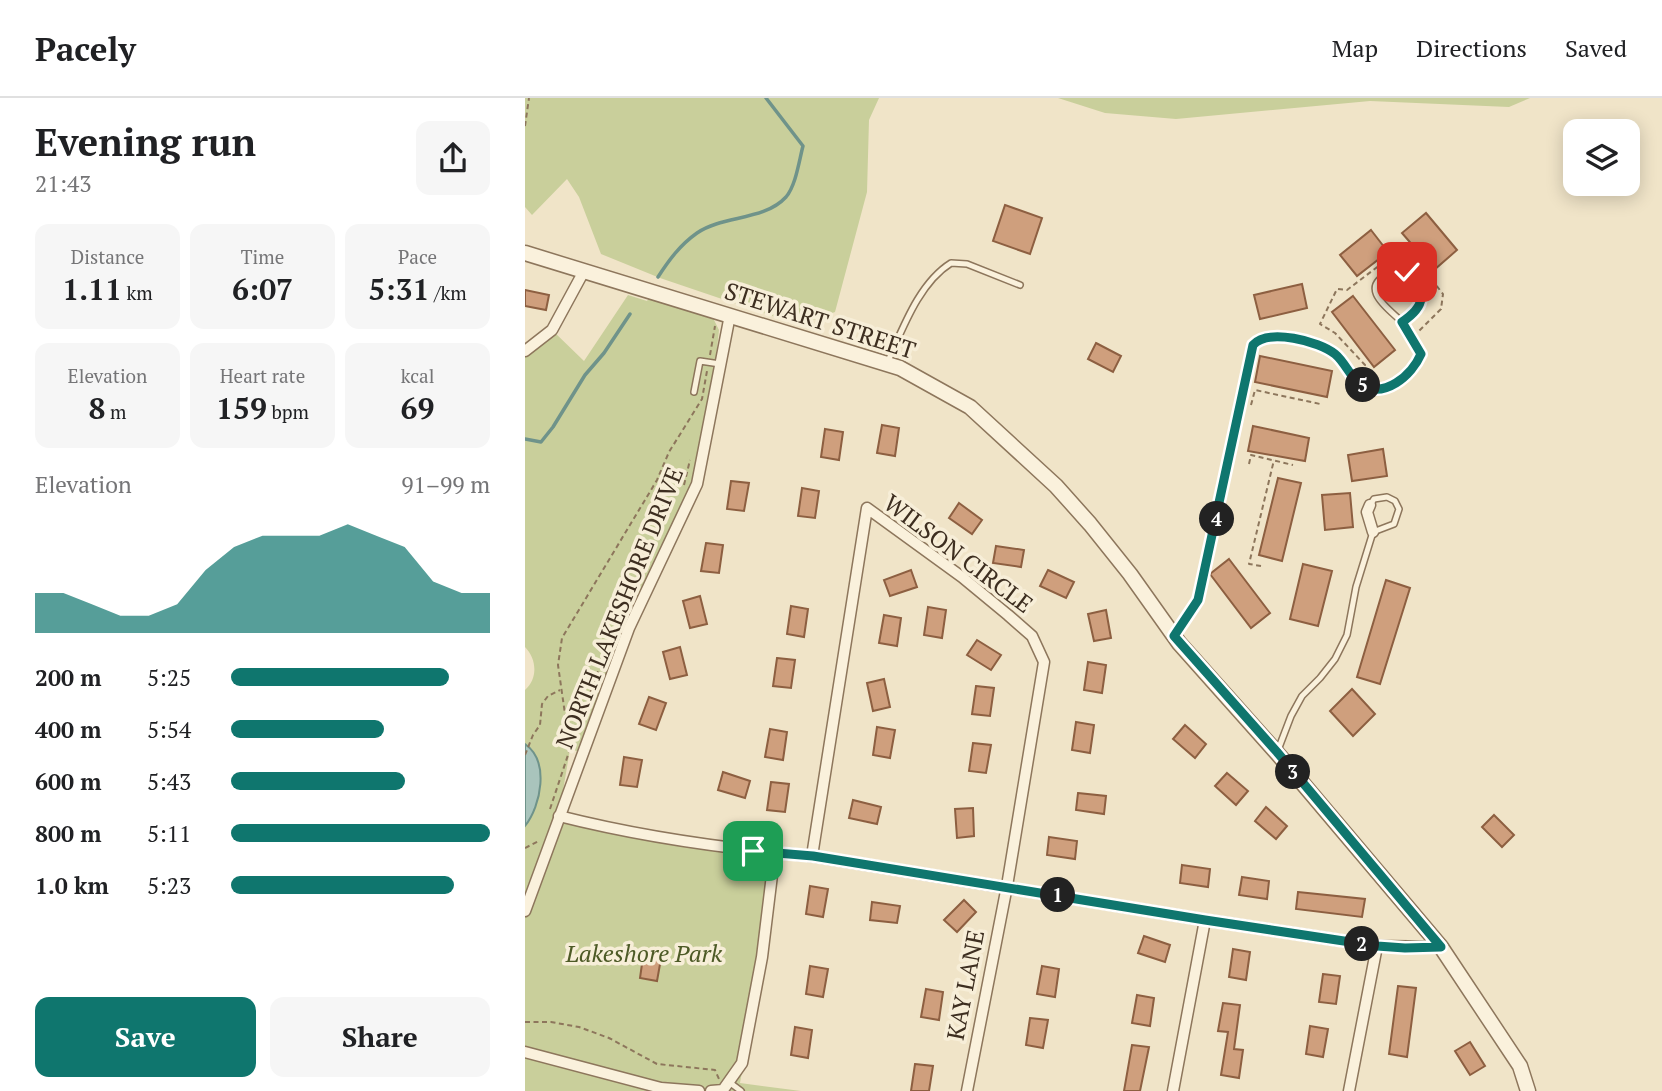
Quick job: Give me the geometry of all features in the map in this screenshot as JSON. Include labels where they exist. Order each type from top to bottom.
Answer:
[{"type":"street","name":"STEWART STREET","points":[[525,253],[900,368],[970,407],[1056,486],[1122,564],[1174,636],[1277,752],[1441,947],[1520,1066],[1528,1091]]},
{"type":"street","points":[[525,351],[552,330],[584,271]]},
{"type":"street","name":"NORTH LAKESHORE DRIVE","points":[[525,911],[555,813],[629,628],[697,484],[713,363],[730,315]]},
{"type":"street","points":[[1370,505],[1367,512],[1373,532]]},
{"type":"street","name":"WILSON CIRCLE","points":[[813,856],[867,508],[962,577],[1008,615],[1032,636],[1044,662],[1007,886]]},
{"type":"street","points":[[555,813],[619,830],[759,851],[813,856],[1205,920],[1377,946],[1441,947]]},
{"type":"street","points":[[711,1091],[726,1086],[742,1063],[762,957],[772,875],[759,851]]},
{"type":"street","name":"KAY LANE","points":[[967,1091],[1007,886]]},
{"type":"street","points":[[1173,1091],[1205,920]]},
{"type":"street","points":[[1349,1091],[1377,946]]},
{"type":"street","points":[[525,1052],[661,1088],[699,1091]]},
{"type":"lane","points":[[886,364],[917,302],[930,283],[951,263],[967,264],[1020,285]]},
{"type":"lane","points":[[1174,636],[1198,600],[1253,345],[1258,340],[1271,336],[1317,344],[1336,354],[1360,384],[1375,388],[1391,386],[1403,380],[1416,365],[1421,354],[1402,322],[1383,307],[1376,290],[1381,278],[1398,270],[1407,272],[1415,279],[1422,292],[1420,305],[1415,313],[1402,322]]},
{"type":"lane","points":[[694,392],[699,361],[713,363]]},
{"type":"lane","points":[[1277,752],[1302,696],[1335,659],[1347,635],[1356,587],[1373,532],[1394,524],[1399,509],[1395,501],[1387,497],[1374,499],[1370,505]]},
{"type":"lane","points":[[726,1086],[741,1091]]},
{"type":"path","points":[[525,126],[529,98]]},
{"type":"path","points":[[1353,375],[1365,365],[1335,332],[1320,324],[1337,289],[1347,290],[1397,253],[1411,253],[1443,295],[1441,309],[1413,337]]},
{"type":"path","points":[[555,813],[570,749],[558,664],[562,638],[657,480],[669,452],[702,399],[713,363],[715,322]]},
{"type":"path","points":[[1251,405],[1255,390],[1320,404]]},
{"type":"path","points":[[1249,464],[1251,455],[1293,465]]},
{"type":"path","points":[[1261,566],[1249,564],[1274,460]]},
{"type":"path","points":[[525,755],[541,720],[542,704],[548,696],[561,689]]},
{"type":"path","points":[[536,720],[541,720]]},
{"type":"path","points":[[525,848],[540,841],[536,852]]},
{"type":"path","points":[[525,1022],[551,1022],[579,1027],[609,1038],[657,1064],[715,1070],[726,1086]]},
{"type":"green space","points":[[525,98],[879,98],[869,120],[867,192],[835,312],[799,325],[660,278],[601,254],[579,197],[567,179],[532,215],[525,207]]},
{"type":"green space","points":[[1058,98],[1530,98],[1509,107],[1370,101],[1176,119],[1105,113]]},
{"type":"green space","name":"Lakeshore Park","points":[[628,295],[647,301],[649,298],[713,318],[719,330],[709,423],[697,484],[629,628],[583,753],[570,749],[559,815],[759,851],[772,875],[762,957],[740,1083],[801,1091],[525,1091],[525,826],[535,807],[540,772],[533,751],[525,744],[525,690],[534,675],[534,663],[525,647],[525,351],[552,330],[584,361]]},
{"type":"water","points":[[525,744],[538,761],[540,784],[539,796],[525,826]]},
{"type":"building","points":[[1005,205],[1042,218],[1030,254],[993,241]]},
{"type":"building","points":[[1426,213],[1457,250],[1434,270],[1402,233]]},
{"type":"building","points":[[1371,230],[1388,252],[1357,276],[1340,255]]},
{"type":"building","points":[[1302,284],[1307,308],[1260,319],[1254,295]]},
{"type":"building","points":[[525,290],[549,295],[546,310],[525,306]]},
{"type":"building","points":[[1353,296],[1395,350],[1374,367],[1332,312]]},
{"type":"building","points":[[1096,343],[1121,356],[1113,372],[1088,359]]},
{"type":"building","points":[[1260,356],[1332,371],[1327,397],[1255,382]]},
{"type":"building","points":[[882,425],[899,428],[895,456],[877,453]]},
{"type":"building","points":[[1253,426],[1309,438],[1305,461],[1248,451]]},
{"type":"building","points":[[825,429],[843,432],[839,460],[821,457]]},
{"type":"building","points":[[1383,449],[1387,476],[1352,481],[1348,455]]},
{"type":"building","points":[[1278,478],[1301,483],[1282,561],[1259,555]]},
{"type":"building","points":[[731,481],[749,483],[744,511],[727,509]]},
{"type":"building","points":[[802,488],[819,491],[815,518],[798,516]]},
{"type":"building","points":[[1350,493],[1353,527],[1325,530],[1322,495]]},
{"type":"building","points":[[959,503],[982,520],[972,534],[949,518]]},
{"type":"building","points":[[706,543],[723,545],[719,573],[701,571]]},
{"type":"building","points":[[996,546],[1024,550],[1021,567],[993,563]]},
{"type":"building","points":[[1229,559],[1270,613],[1251,628],[1210,574]]},
{"type":"building","points":[[1303,564],[1332,571],[1318,626],[1290,619]]},
{"type":"building","points":[[911,570],[917,587],[890,596],[884,580]]},
{"type":"building","points":[[1048,570],[1074,582],[1066,598],[1040,586]]},
{"type":"building","points":[[1386,580],[1410,588],[1380,684],[1357,677]]},
{"type":"building","points":[[700,596],[707,624],[690,628],[683,601]]},
{"type":"building","points":[[791,606],[808,609],[804,637],[787,634]]},
{"type":"building","points":[[928,607],[946,610],[942,638],[924,635]]},
{"type":"building","points":[[1106,610],[1111,638],[1094,641],[1088,614]]},
{"type":"building","points":[[884,615],[901,618],[897,646],[879,643]]},
{"type":"building","points":[[977,640],[1001,655],[991,670],[967,655]]},
{"type":"building","points":[[680,647],[687,675],[670,679],[663,652]]},
{"type":"building","points":[[777,658],[795,660],[791,688],[773,686]]},
{"type":"building","points":[[1088,662],[1106,665],[1102,693],[1084,690]]},
{"type":"building","points":[[884,679],[890,707],[873,711],[867,683]]},
{"type":"building","points":[[976,686],[994,688],[990,716],[972,714]]},
{"type":"building","points":[[1352,689],[1375,714],[1353,736],[1330,711]]},
{"type":"building","points":[[649,697],[666,703],[656,730],[639,724]]},
{"type":"building","points":[[1076,722],[1094,725],[1090,753],[1072,750]]},
{"type":"building","points":[[1185,725],[1206,744],[1195,758],[1173,739]]},
{"type":"building","points":[[877,727],[895,730],[890,758],[873,755]]},
{"type":"building","points":[[770,729],[787,732],[783,760],[765,757]]},
{"type":"building","points":[[973,743],[991,745],[986,773],[969,771]]},
{"type":"building","points":[[624,757],[642,760],[637,787],[620,785]]},
{"type":"building","points":[[723,772],[750,781],[745,798],[718,790]]},
{"type":"building","points":[[1227,773],[1248,791],[1236,805],[1215,786]]},
{"type":"building","points":[[771,782],[789,784],[785,812],[767,810]]},
{"type":"building","points":[[1078,793],[1106,796],[1104,814],[1076,810]]},
{"type":"building","points":[[853,800],[881,807],[877,824],[849,818]]},
{"type":"building","points":[[1266,807],[1287,826],[1276,839],[1255,821]]},
{"type":"building","points":[[973,808],[974,836],[957,838],[955,809]]},
{"type":"building","points":[[1494,815],[1514,835],[1502,847],[1482,827]]},
{"type":"building","points":[[1049,837],[1077,841],[1075,859],[1047,855]]},
{"type":"building","points":[[1182,865],[1210,869],[1208,887],[1180,883]]},
{"type":"building","points":[[1242,877],[1269,881],[1267,899],[1239,895]]},
{"type":"building","points":[[810,886],[828,889],[823,917],[806,914]]},
{"type":"building","points":[[1298,892],[1365,899],[1362,917],[1296,909]]},
{"type":"building","points":[[964,900],[976,912],[957,932],[944,920]]},
{"type":"building","points":[[872,902],[900,906],[897,923],[870,920]]},
{"type":"building","points":[[1144,936],[1170,945],[1165,962],[1138,953]]},
{"type":"building","points":[[1233,949],[1250,952],[1246,980],[1229,977]]},
{"type":"building","points":[[644,950],[662,953],[657,981],[640,978]]},
{"type":"building","points":[[810,966],[828,969],[823,997],[806,994]]},
{"type":"building","points":[[1042,966],[1059,969],[1055,997],[1037,994]]},
{"type":"building","points":[[1323,974],[1340,976],[1336,1004],[1319,1002]]},
{"type":"building","points":[[1398,986],[1416,988],[1407,1057],[1389,1054]]},
{"type":"building","points":[[926,989],[943,992],[939,1020],[921,1017]]},
{"type":"building","points":[[1137,995],[1154,998],[1150,1026],[1132,1023]]},
{"type":"building","points":[[1223,1003],[1240,1005],[1234,1049],[1243,1050],[1239,1078],[1221,1075],[1228,1032],[1218,1031]]},
{"type":"building","points":[[1030,1018],[1048,1020],[1043,1048],[1026,1045]]},
{"type":"building","points":[[1310,1026],[1328,1029],[1323,1057],[1306,1054]]},
{"type":"building","points":[[795,1027],[812,1030],[808,1058],[791,1055]]},
{"type":"building","points":[[1470,1042],[1485,1066],[1470,1075],[1455,1051]]},
{"type":"building","points":[[1132,1045],[1149,1047],[1140,1091],[1124,1091]]},
{"type":"building","points":[[915,1064],[933,1066],[929,1091],[911,1091]]},
{"type":"waterway","points":[[658,277],[675,253],[697,233],[707,227],[766,210],[786,197],[795,180],[803,146],[766,98]]},
{"type":"waterway","points":[[525,439],[541,442],[585,375],[604,353],[630,314]]},
{"type":"route","points":[[753,851],[813,856],[1377,946],[1441,947],[1277,752],[1174,636],[1198,600],[1253,345],[1258,340],[1271,336],[1317,344],[1336,354],[1360,384],[1375,388],[1391,386],[1403,380],[1416,365],[1421,354],[1402,322],[1415,313],[1420,305],[1422,292],[1415,279],[1407,272]]}]
